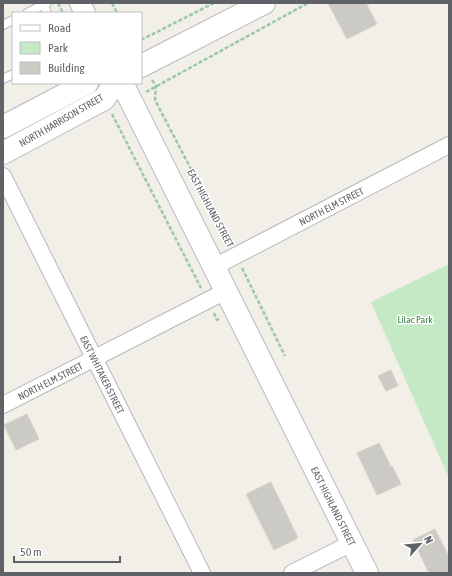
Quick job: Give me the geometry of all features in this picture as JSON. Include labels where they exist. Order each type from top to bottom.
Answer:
[{"type":"main road","points":[[142,66],[264,3]]},
{"type":"main road","name":"NORTH HARRISON STREET","points":[[3,127],[85,84]]},
{"type":"main road","name":"NORTH HARRISON STREET","points":[[3,153],[110,91]]},
{"type":"main road","name":"EAST HIGHLAND STREET","points":[[126,92],[214,267],[223,301],[367,573]]},
{"type":"street","points":[[80,3],[84,12]]},
{"type":"street","name":"NORTH ELM STREET","points":[[214,267],[449,144]]},
{"type":"street","name":"EAST WHITAKER STREET","points":[[3,176],[202,573]]},
{"type":"street","name":"NORTH ELM STREET","points":[[3,405],[94,359],[223,301]]},
{"type":"street","points":[[292,573],[352,543]]},
{"type":"lane","points":[[29,12],[45,4]]},
{"type":"lane","points":[[3,25],[12,20]]},
{"type":"lane","points":[[3,79],[12,74]]},
{"type":"path","points":[[112,3],[116,12]]},
{"type":"path","points":[[142,39],[214,3]]},
{"type":"path","points":[[126,92],[156,86],[308,3]]},
{"type":"path","name":"EAST HIGHLAND STREET","points":[[142,66],[156,86],[155,100],[237,256],[285,356]]},
{"type":"path","points":[[110,91],[223,301],[217,320],[223,301]]},
{"type":"green space","name":"Lilac Park","points":[[449,264],[449,478],[371,302]]},
{"type":"building","points":[[328,3],[366,3],[377,24],[347,39]]},
{"type":"building","points":[[391,370],[398,386],[386,391],[378,376]]},
{"type":"building","points":[[27,414],[39,439],[16,450],[4,425]]},
{"type":"building","points":[[379,443],[401,484],[377,495],[357,453]]},
{"type":"building","points":[[271,482],[298,538],[274,550],[246,494]]},
{"type":"building","points":[[435,529],[449,557],[449,573],[429,573],[413,540]]}]
